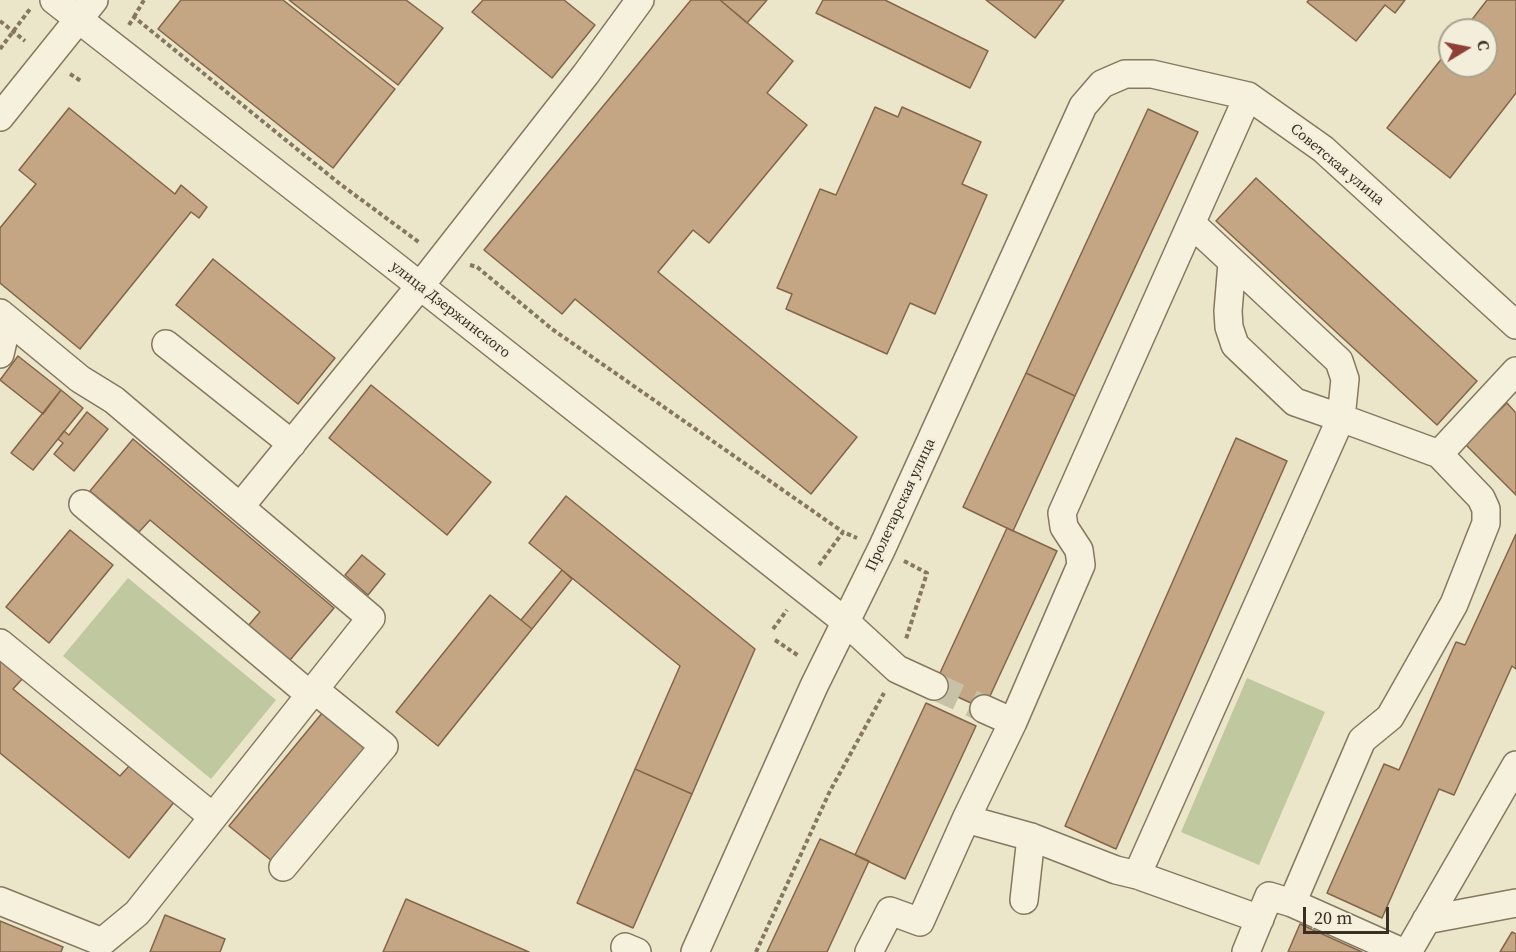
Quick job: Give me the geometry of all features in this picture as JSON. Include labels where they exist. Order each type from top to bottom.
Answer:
[{"type":"street","points":[[240,507],[420,286],[586,74],[639,0]]},
{"type":"street","name":"улица Дзержинского","points":[[43,4],[86,10],[420,286],[846,622],[897,669],[934,686]]},
{"type":"street","points":[[0,117],[86,10]]},
{"type":"street","name":"Советская улица","points":[[1125,74],[1152,74],[1248,96],[1323,149],[1516,325]]},
{"type":"street","name":"Пролетарская улица","points":[[695,952],[814,686],[882,548],[1083,106],[1102,84],[1125,74]]},
{"type":"street","points":[[869,952],[890,910],[920,921],[1013,722],[1081,565],[1079,550],[1064,527],[1062,513],[1248,96]]},
{"type":"street","points":[[1137,875],[1341,418],[1346,379],[1339,361],[1192,224]]},
{"type":"street","points":[[1232,263],[1228,311],[1229,327],[1235,345],[1295,402],[1439,454],[1480,498],[1486,509],[1486,523],[1454,604],[1390,717],[1362,740],[1292,903]]},
{"type":"street","points":[[0,354],[4,317]]},
{"type":"street","points":[[0,901],[102,942],[137,913],[371,618],[114,400],[80,379],[4,317]]},
{"type":"street","points":[[166,344],[292,444]]},
{"type":"street","points":[[1439,454],[1516,371]]},
{"type":"street","points":[[83,504],[312,693],[384,746],[283,867]]},
{"type":"street","points":[[0,644],[213,817]]},
{"type":"street","points":[[984,709],[1013,722]]},
{"type":"street","points":[[1408,952],[1516,765]]},
{"type":"street","points":[[966,819],[1031,837],[1116,870],[1137,875],[1260,919]]},
{"type":"street","points":[[1024,900],[1031,837]]},
{"type":"street","points":[[1246,952],[1269,896],[1292,903],[1402,952]]},
{"type":"street","points":[[1426,920],[1516,903]]},
{"type":"path","points":[[134,17],[144,0]]},
{"type":"path","points":[[0,49],[43,4]]},
{"type":"path","points":[[756,952],[830,791],[897,669],[927,573],[882,548]]},
{"type":"green space","points":[[128,578],[276,700],[211,779],[63,656]]},
{"type":"green space","points":[[1247,678],[1325,712],[1259,865],[1181,832]]},
{"type":"building","points":[[181,0],[283,0],[395,89],[333,168],[158,29]]},
{"type":"building","points":[[289,0],[406,0],[443,28],[398,85]]},
{"type":"building","points":[[483,0],[564,0],[595,25],[552,78],[472,12]]},
{"type":"building","points":[[691,0],[720,0],[793,61],[767,93],[807,125],[709,243],[693,230],[658,272],[857,437],[811,494],[575,299],[562,314],[484,250]]},
{"type":"building","points":[[720,0],[767,0],[747,23]]},
{"type":"building","points":[[823,0],[885,0],[988,51],[970,88],[816,13]]},
{"type":"building","points":[[986,0],[1064,0],[1035,38]]},
{"type":"building","points":[[1309,0],[1405,0],[1395,13],[1385,5],[1356,41],[1307,2]]},
{"type":"building","points":[[1487,0],[1516,0],[1516,93],[1450,178],[1387,128],[1438,63],[1438,78],[1498,78],[1498,18],[1473,18]]},
{"type":"building","points":[[875,107],[898,117],[902,107],[981,142],[962,184],[987,195],[935,314],[910,303],[887,354],[786,309],[792,294],[777,288],[820,189],[836,195]]},
{"type":"building","points":[[69,108],[175,194],[181,185],[207,207],[199,218],[191,212],[80,349],[0,283],[0,228],[36,184],[19,170]]},
{"type":"building","points":[[1148,109],[1198,132],[1075,396],[1026,373]]},
{"type":"building","points":[[1256,178],[1477,381],[1437,425],[1216,221]]},
{"type":"building","points":[[213,259],[335,358],[298,404],[176,305]]},
{"type":"building","points":[[18,356],[61,390],[43,414],[0,380]]},
{"type":"building","points":[[1026,373],[1075,396],[1013,531],[963,507]]},
{"type":"building","points":[[371,385],[491,482],[447,535],[329,438]]},
{"type":"building","points":[[61,390],[83,408],[33,470],[11,453]]},
{"type":"building","points":[[1507,403],[1516,413],[1516,495],[1465,444]]},
{"type":"building","points":[[87,412],[108,429],[74,471],[54,454],[63,443],[58,439],[64,431],[69,435]]},
{"type":"building","points":[[1236,438],[1287,461],[1116,849],[1065,826]]},
{"type":"building","points":[[133,439],[334,608],[290,660],[248,626],[260,612],[150,520],[139,532],[90,491]]},
{"type":"building","points":[[566,496],[755,649],[692,794],[635,769],[680,666],[529,543]]},
{"type":"building","points":[[1007,528],[1057,551],[984,709],[934,686]]},
{"type":"building","points":[[70,530],[113,565],[49,643],[6,607]]},
{"type":"building","points":[[1516,534],[1516,669],[1512,666],[1454,795],[1439,789],[1382,918],[1327,893],[1384,764],[1399,770],[1456,642],[1465,645]]},
{"type":"building","points":[[362,555],[385,574],[368,595],[345,575]]},
{"type":"building","points":[[562,570],[572,579],[532,629],[521,620]]},
{"type":"building","points":[[490,595],[532,629],[438,746],[396,712]]},
{"type":"building","points":[[0,660],[23,678],[13,689],[120,776],[130,765],[175,801],[129,858],[0,753]]},
{"type":"building","points":[[926,703],[976,726],[905,879],[855,855]]},
{"type":"building","points":[[323,712],[365,747],[272,861],[229,826]]},
{"type":"building","points":[[635,769],[692,794],[633,928],[577,903]]},
{"type":"building","points":[[820,839],[869,861],[827,952],[767,952]]},
{"type":"building","points":[[406,899],[529,952],[383,952]]},
{"type":"building","points":[[165,915],[225,939],[220,952],[150,952]]},
{"type":"building","points":[[0,921],[63,947],[61,952],[0,952]]},
{"type":"building","points":[[1300,924],[1362,952],[1288,952]]},
{"type":"building","points":[[1512,932],[1516,934],[1516,952],[1500,952]]},
{"type":"tunnel","points":[[934,686],[984,709]]}]
